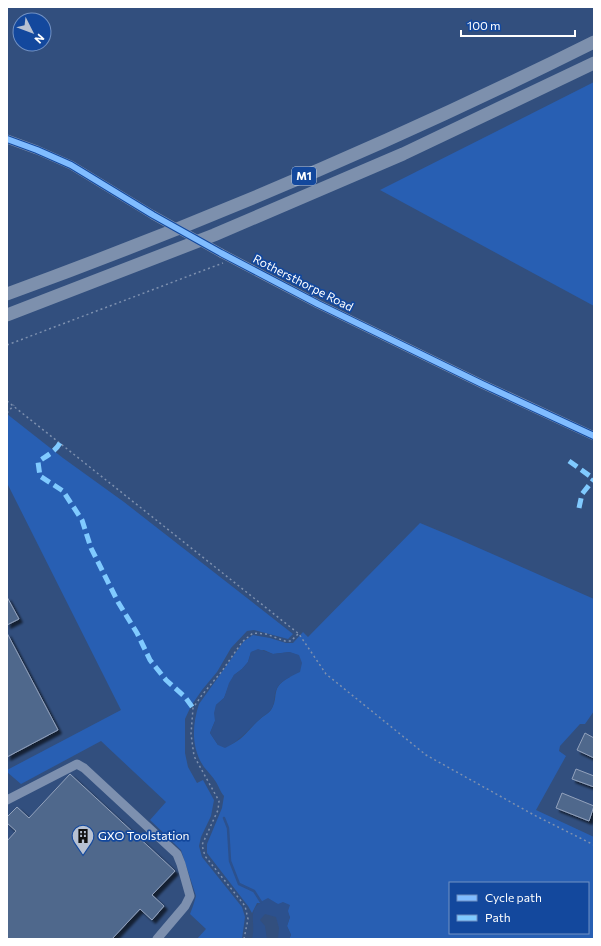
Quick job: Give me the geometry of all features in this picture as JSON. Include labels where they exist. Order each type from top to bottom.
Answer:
[{"type":"highway","name":"M1","points":[[7,294],[220,213],[413,128],[594,42]]},
{"type":"highway","name":"M1","points":[[7,314],[214,235],[396,158],[594,63]]},
{"type":"street","name":"Rothersthorpe Road","points":[[7,140],[36,150],[71,165],[221,253],[346,318],[594,436]]},
{"type":"street","points":[[7,800],[77,764],[84,768],[177,854],[190,896],[185,906],[157,939]]},
{"type":"path","points":[[7,345],[234,259]]},
{"type":"path","points":[[7,401],[14,405],[299,634],[326,674],[426,755],[534,815],[594,845]]},
{"type":"path","points":[[7,412],[14,405]]},
{"type":"path","points":[[244,939],[248,919],[245,906],[204,856],[202,845],[218,810],[219,801],[194,756],[191,734],[193,708],[222,672],[242,642],[253,633],[266,634],[291,641],[299,634]]},
{"type":"shaded area","points":[[594,82],[594,306],[380,190]]},
{"type":"shaded area","points":[[7,414],[63,458],[124,502],[293,634],[288,639],[254,630],[247,631],[231,648],[217,672],[191,706],[185,719],[185,753],[188,767],[197,783],[203,780],[214,800],[211,816],[201,837],[199,846],[202,857],[242,907],[245,917],[242,939],[197,939],[206,929],[190,914],[196,896],[181,850],[150,820],[166,802],[101,741],[21,784],[7,772],[7,770],[121,710],[7,483]]},
{"type":"shaded area","points":[[420,523],[594,599],[594,711],[585,724],[580,724],[560,746],[559,751],[566,756],[536,810],[594,837],[594,939],[289,939],[291,935],[287,926],[290,917],[278,904],[257,903],[252,913],[207,853],[207,844],[222,808],[224,796],[215,780],[200,760],[194,736],[195,720],[199,704],[244,641],[253,635],[286,643],[293,643],[303,632],[308,637]],"holes":[[[264,650],[273,654],[290,652],[290,677],[279,685],[274,705],[271,710],[238,741],[231,745],[218,745],[210,733],[215,721],[216,705],[224,698],[234,675],[248,662],[251,652]]]},
{"type":"shaded area","points":[[258,649],[273,654],[290,652],[299,655],[302,663],[300,672],[279,685],[275,693],[272,708],[240,738],[225,748],[218,745],[210,733],[215,721],[214,713],[216,705],[224,698],[229,683],[234,675],[248,662],[251,652]]},
{"type":"shaded area","points":[[268,898],[278,904],[283,902],[290,905],[288,911],[290,917],[287,926],[291,935],[289,939],[278,939],[279,928],[276,917],[265,914],[260,920],[265,926],[267,939],[252,939],[254,911],[261,902]]},
{"type":"building","points":[[7,597],[19,619],[7,625]]},
{"type":"building","points":[[7,633],[58,730],[7,757]]},
{"type":"building","points":[[585,733],[594,738],[594,758],[577,750]]},
{"type":"building","points":[[576,769],[594,776],[594,787],[572,779]]},
{"type":"building","name":"GXO Toolstation","points":[[70,774],[175,871],[152,895],[164,906],[152,920],[140,909],[112,939],[7,939],[7,841],[16,831],[7,823],[7,817],[17,807],[29,818]]},
{"type":"building","points":[[562,793],[594,806],[589,821],[556,808]]},
{"type":"waterway","points":[[224,818],[228,828],[230,861],[239,884],[254,891],[261,902]]},
{"type":"marked path","points":[[60,443],[53,451],[38,462],[40,476],[63,491],[82,520],[91,548],[118,602],[137,633],[150,660],[166,680],[185,697],[193,708]]},
{"type":"marked path","points":[[569,461],[594,479]]},
{"type":"marked path","points":[[579,508],[582,494],[594,479]]},
{"type":"cycle path","points":[[7,139],[71,165],[153,215],[318,304],[482,384],[594,436]]},
{"type":"place","name":"GXO Toolstation","points":[[83,856]]}]
